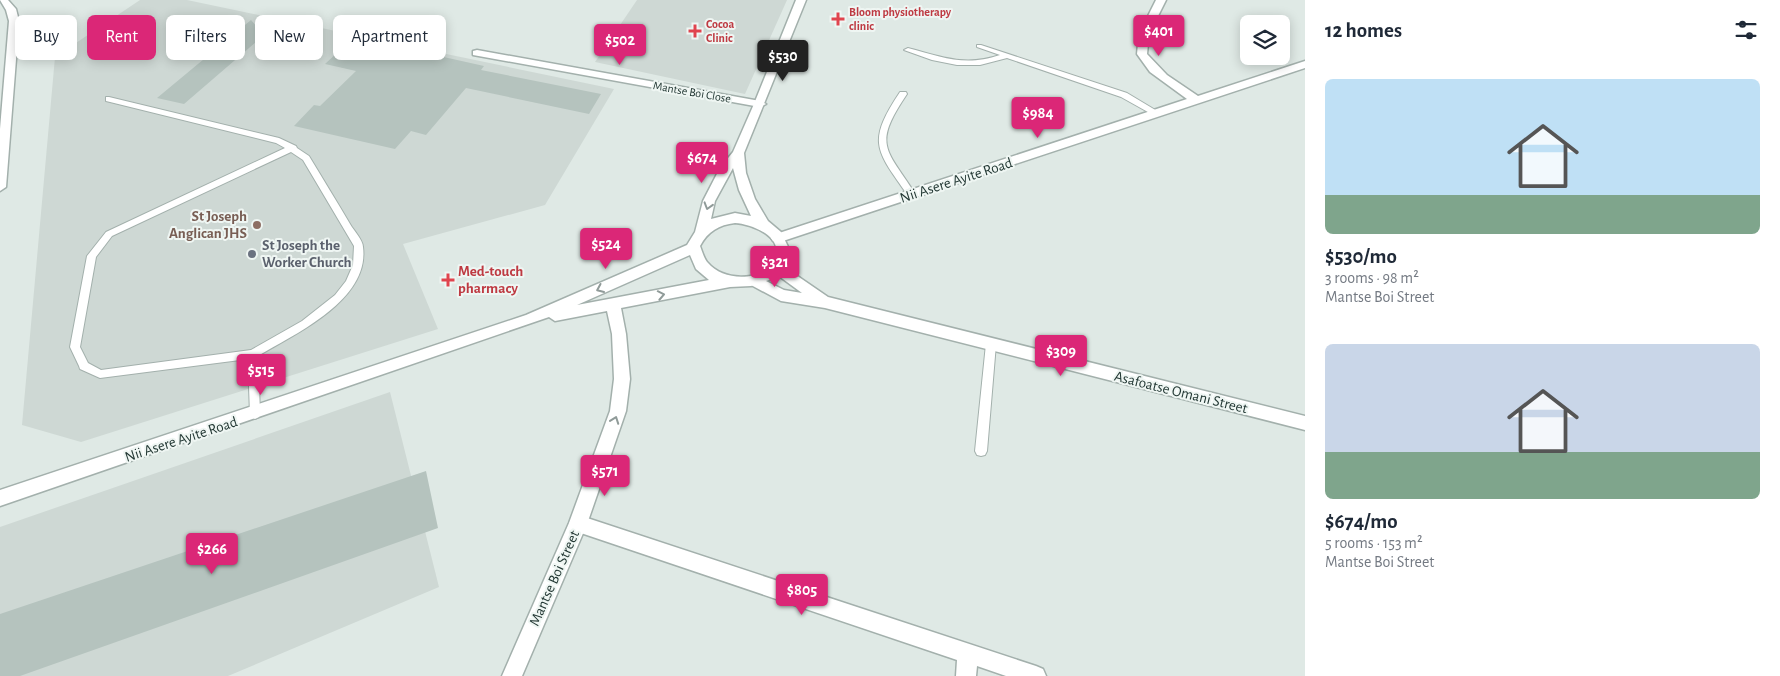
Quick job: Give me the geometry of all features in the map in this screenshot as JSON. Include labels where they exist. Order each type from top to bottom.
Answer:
[{"type":"street","points":[[0,187],[5,99],[14,21],[10,10],[3,0]]},
{"type":"street","points":[[738,153],[738,172],[743,190],[763,225],[778,238],[783,253],[777,268],[768,276],[756,281],[730,282],[708,272],[700,264],[693,248],[701,231],[709,201],[726,168],[738,153],[760,104],[801,0]]},
{"type":"street","points":[[1161,0],[1143,39],[1140,49],[1142,57],[1149,66],[1198,101]]},
{"type":"street","name":"Mantse Boi Close","points":[[477,53],[760,104]]},
{"type":"street","name":"Nii Asere Ayite Road","points":[[778,238],[1198,101],[1305,64]]},
{"type":"street","points":[[701,231],[716,221],[730,218],[745,218],[763,225]]},
{"type":"street","name":"Nii Asere Ayite Road","points":[[0,498],[255,414],[531,319],[693,248]]},
{"type":"street","name":"Asafoatse Omani Street","points":[[777,268],[825,302]]},
{"type":"street","name":"Asafoatse Omani Street","points":[[756,281],[781,294],[825,302],[1305,423]]},
{"type":"street","name":"Nii Asere Ayite Road","points":[[531,319],[730,282]]},
{"type":"street","name":"Mantse Boi Street","points":[[512,676],[578,524],[618,411],[622,379],[619,334],[613,305]]},
{"type":"street","points":[[578,524],[1036,676]]},
{"type":"street","points":[[966,676],[968,653]]},
{"type":"lane","points":[[979,46],[1124,95],[1158,114]]},
{"type":"lane","points":[[908,50],[957,65],[993,61],[1008,55]]},
{"type":"lane","points":[[903,94],[886,118],[881,139],[887,160],[912,194]]},
{"type":"lane","points":[[109,99],[279,141],[293,148],[306,158],[359,246],[361,260],[356,274],[333,306],[254,354],[100,374],[84,366],[75,347],[92,256],[109,234],[293,148]]},
{"type":"lane","points":[[981,451],[991,344]]},
{"type":"lane","points":[[254,354],[255,414]]},
{"type":"shaded area","name":"St Joseph Anglican JHS","points":[[140,0],[187,0],[259,15],[255,15],[255,60],[323,60],[323,28],[333,30],[333,60],[446,60],[446,54],[614,89],[545,205],[403,244],[438,329],[81,442],[22,425],[55,60],[77,60],[77,42],[87,36],[87,60],[156,60],[156,15],[118,15]]},
{"type":"shaded area","name":"Cocoa Clinic","points":[[637,0],[787,0],[745,94],[595,62]]},
{"type":"shaded area","points":[[390,392],[439,587],[228,676],[0,676],[0,527]]},
{"type":"building","points":[[251,20],[255,25],[255,43],[245,51],[245,25]]},
{"type":"building","points":[[333,57],[333,60],[446,60],[446,58],[484,66],[481,70],[601,94],[589,114],[466,88],[426,135],[411,131],[395,149],[294,126],[314,105],[320,106],[356,71],[325,64]]},
{"type":"building","points":[[203,60],[235,60],[184,104],[157,98]]},
{"type":"building","points":[[426,471],[438,528],[20,676],[0,676],[0,614]]},
{"type":"place","name":"Bloom physiotherapy clinic","points":[[838,19]]},
{"type":"place","name":"Cocoa Clinic","points":[[695,31]]},
{"type":"place","name":"St Joseph Anglican JHS","points":[[257,225]]},
{"type":"place","name":"St Joseph the Worker Church","points":[[252,254]]},
{"type":"place","name":"Med-touch pharmacy","points":[[448,280]]}]
